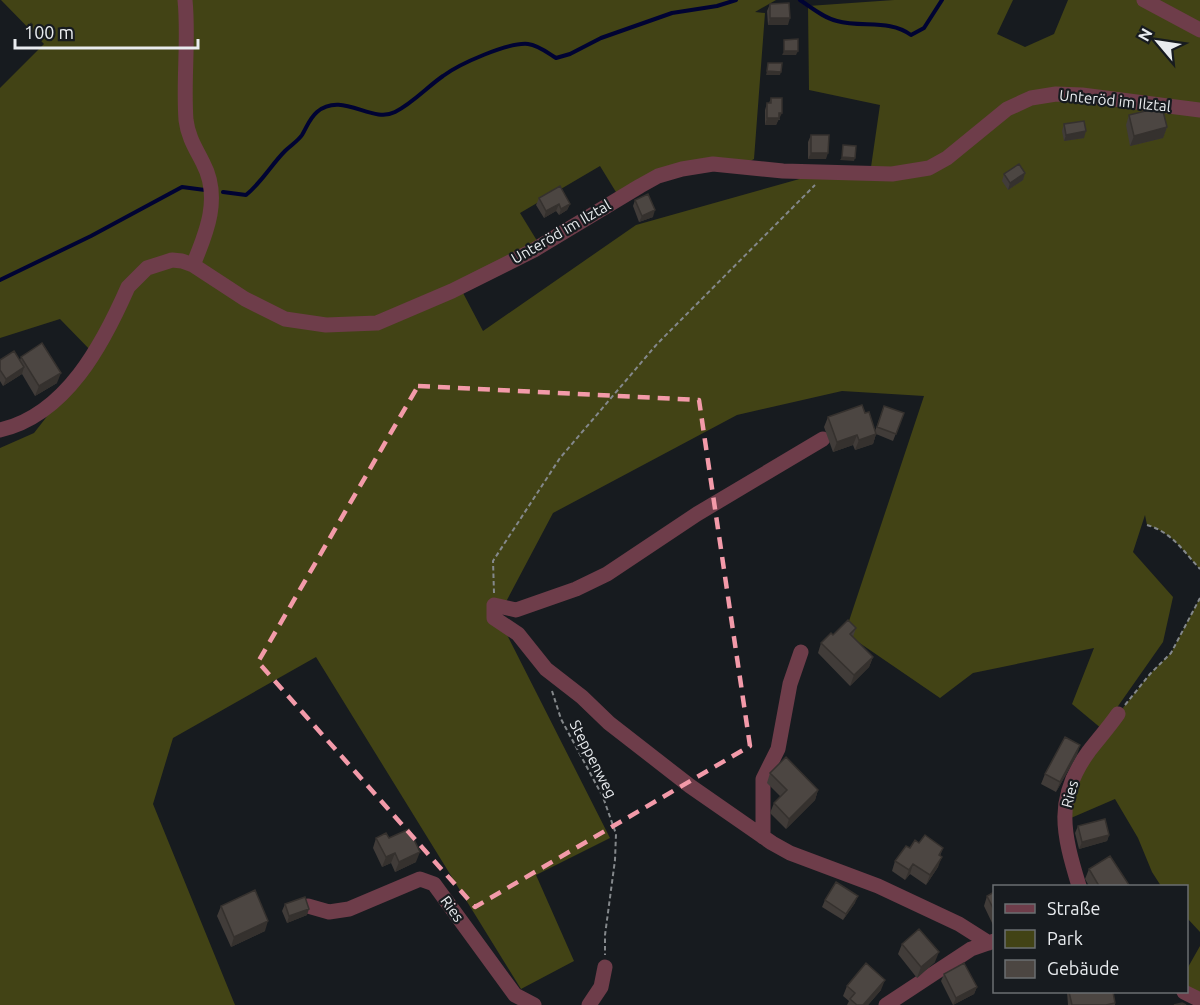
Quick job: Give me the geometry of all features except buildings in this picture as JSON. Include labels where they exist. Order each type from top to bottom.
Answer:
[{"type":"street","points":[[185,0],[188,37],[186,122],[190,137],[204,163],[213,191],[210,219],[194,265]]},
{"type":"street","points":[[1144,0],[1200,30]]},
{"type":"street","name":"Unteröd im Ilztal","points":[[0,430],[26,421],[44,410],[84,369],[104,340],[129,287],[147,268],[172,260],[194,265],[244,299],[285,319],[326,325],[377,323],[452,291],[534,250],[658,176],[713,164],[783,171],[892,174],[929,168],[947,158],[1007,109],[1031,98],[1056,94],[1082,95],[1200,110]]},
{"type":"street","points":[[823,439],[697,514],[607,574],[516,610],[494,605],[494,618],[518,634],[546,669],[582,697],[609,723],[763,837],[790,853],[878,886],[992,942]]},
{"type":"street","points":[[763,837],[763,779],[778,749],[790,684],[801,651]]},
{"type":"street","name":"Ries","points":[[1079,885],[1069,853],[1064,820],[1067,793],[1089,750],[1118,714]]},
{"type":"street","name":"Ries","points":[[308,906],[329,912],[350,909],[420,879],[434,884],[515,994],[534,1005]]},
{"type":"street","points":[[886,1005],[971,949],[992,942]]},
{"type":"street","points":[[589,1005],[601,987],[605,967]]},
{"type":"street","points":[[1186,993],[1200,1000]]},
{"type":"path","points":[[494,605],[494,561],[560,459],[657,344],[828,171]]},
{"type":"path","points":[[1147,525],[1159,529],[1174,540],[1200,570]]},
{"type":"path","points":[[1118,714],[1150,674],[1171,653],[1200,598]]},
{"type":"path","name":"Steppenweg","points":[[546,669],[561,719],[603,797],[616,834],[615,860],[605,934],[605,967]]},
{"type":"highlighted area","points":[[418,386],[699,400],[750,746],[475,907],[258,662]]},
{"type":"green space","points":[[1,0],[776,0],[755,12],[765,13],[754,159],[742,165],[713,164],[619,197],[600,166],[520,213],[539,244],[462,291],[483,331],[636,225],[828,171],[871,167],[880,105],[809,90],[808,6],[894,0],[1013,0],[997,34],[1025,47],[1054,34],[1068,0],[1200,0],[1200,569],[1164,532],[1147,525],[1145,515],[1133,552],[1173,597],[1163,642],[1102,729],[1072,704],[1094,648],[973,673],[940,698],[845,633],[924,396],[842,391],[737,415],[553,513],[498,617],[610,838],[536,875],[574,961],[521,989],[316,657],[173,738],[153,804],[235,1005],[0,1005],[0,448],[34,433],[95,355],[60,319],[0,338],[0,88],[44,44]]},
{"type":"green space","points":[[1200,598],[1200,932],[1188,919],[1188,885],[1160,885],[1152,872],[1138,838],[1115,799],[1064,821],[1067,793],[1118,714],[1150,674],[1171,653]]},
{"type":"green space","points":[[1200,946],[1200,1000],[1188,993],[1188,967]]},
{"type":"waterway","points":[[223,192],[246,195],[300,137],[314,115],[327,106],[347,106],[386,115],[408,104],[450,71],[509,46],[532,45],[556,58],[570,54],[601,38],[672,13],[717,6],[736,0]]},
{"type":"waterway","points":[[800,0],[832,20],[885,25],[911,35],[924,28],[942,0]]},
{"type":"waterway","points":[[0,280],[91,236],[182,187],[205,190]]}]
